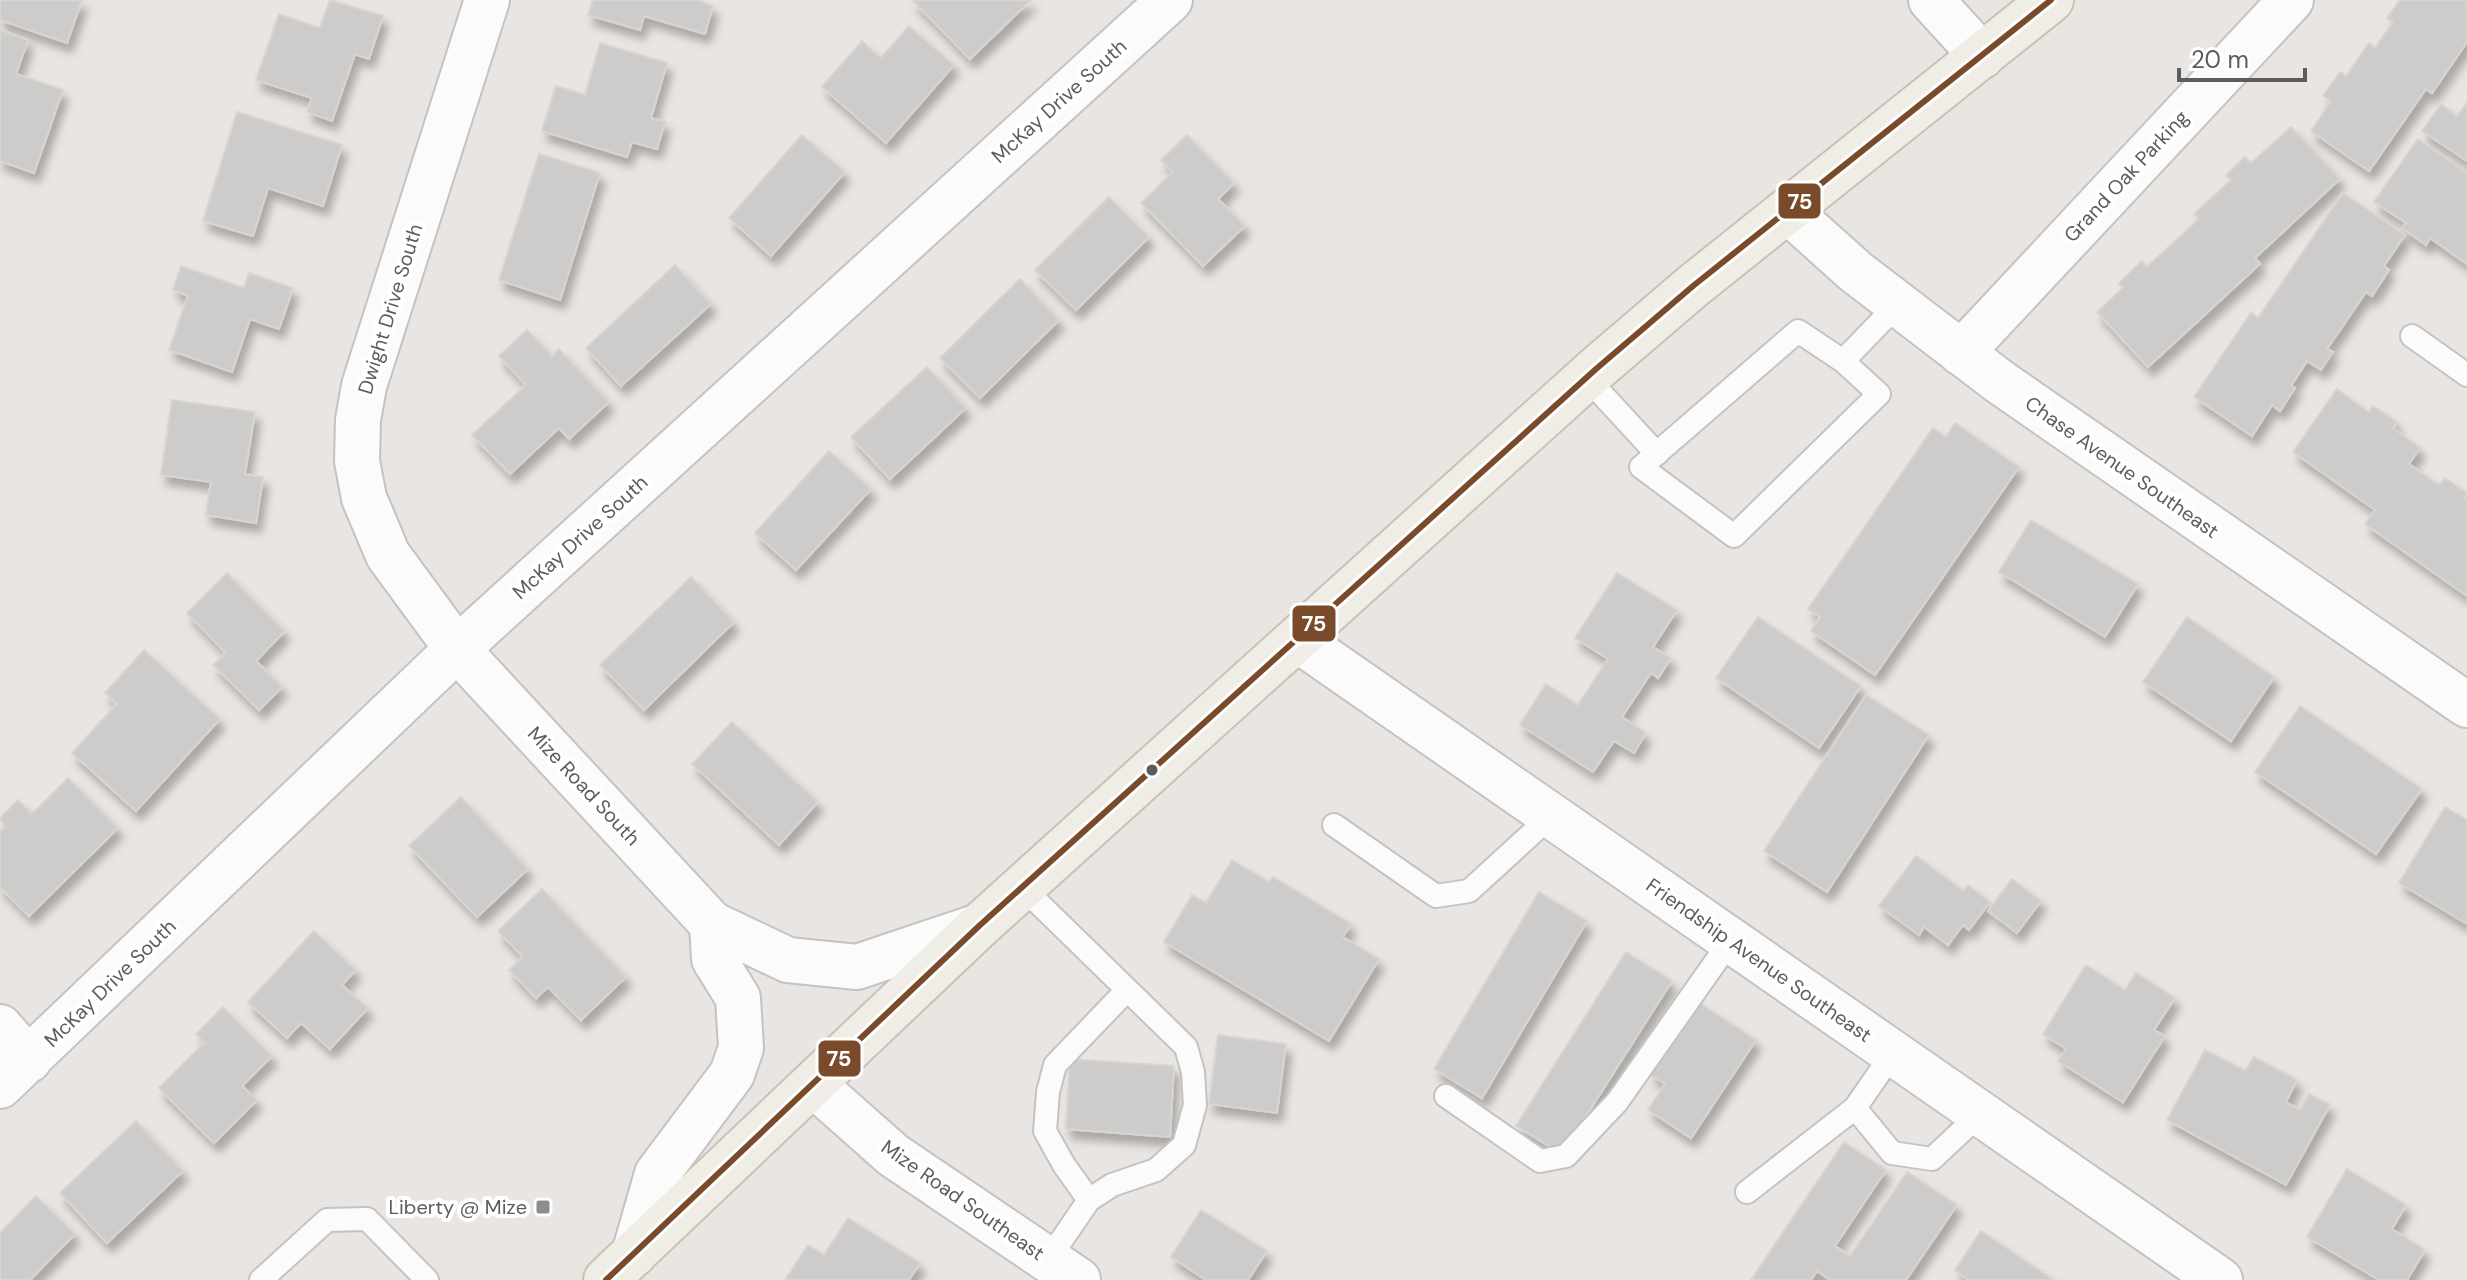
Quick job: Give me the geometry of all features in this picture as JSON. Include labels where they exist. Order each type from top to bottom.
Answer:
[{"type":"main road","points":[[620,1267],[979,926],[1587,378],[1693,286],[2051,0]]},
{"type":"street","name":"Dwight Drive South","points":[[457,649],[388,555],[364,498],[357,461],[358,420],[364,386],[487,0]]},
{"type":"street","name":"McKay Drive South","points":[[15,1073],[457,649],[1170,0]]},
{"type":"street","points":[[1931,0],[1982,56]]},
{"type":"street","name":"Grand Oak Parking","points":[[1961,353],[2291,0]]},
{"type":"street","name":"Chase Avenue Southeast","points":[[1789,212],[1856,272],[2000,382],[2467,705]]},
{"type":"street","name":"Friendship Avenue Southeast","points":[[1298,640],[2220,1280]]},
{"type":"street","name":"Mize Road South","points":[[457,649],[712,924],[788,960],[857,967],[979,926]]},
{"type":"street","points":[[620,1267],[657,1174],[732,1074],[741,1048],[738,998],[714,959],[712,924]]},
{"type":"street","points":[[0,1027],[15,1073]]},
{"type":"street","name":"Mize Road Southeast","points":[[814,1085],[893,1155],[1063,1270]]},
{"type":"lane","points":[[1843,361],[1898,304]]},
{"type":"lane","points":[[1798,331],[1843,361],[1879,394],[1734,536],[1641,467],[1798,331]]},
{"type":"lane","points":[[2412,336],[2467,375]]},
{"type":"lane","points":[[1587,378],[1657,454]]},
{"type":"lane","points":[[1334,825],[1436,896],[1469,891],[1551,816]]},
{"type":"lane","points":[[1022,887],[1186,1047],[1193,1072],[1195,1105],[1184,1145],[1156,1170],[1112,1185],[1089,1200],[1063,1270]]},
{"type":"lane","points":[[1446,1096],[1540,1161],[1566,1156],[1617,1102],[1731,940]]},
{"type":"lane","points":[[1089,1200],[1045,1131],[1048,1092],[1055,1065],[1126,991]]},
{"type":"lane","points":[[1747,1192],[1855,1108],[1893,1053]]},
{"type":"lane","points":[[1855,1108],[1892,1153],[1932,1159],[1981,1113]]},
{"type":"lane","points":[[261,1280],[327,1220],[367,1219],[427,1280]]},
{"type":"building","points":[[0,0],[82,0],[67,43],[0,20]]},
{"type":"building","points":[[330,0],[383,16],[369,59],[355,54],[332,121],[307,112],[312,98],[256,80],[279,14],[320,28]]},
{"type":"building","points":[[593,0],[698,0],[713,6],[705,34],[644,16],[640,30],[588,15]]},
{"type":"building","points":[[912,0],[1031,0],[970,59]]},
{"type":"building","points":[[2400,0],[2467,0],[2467,42],[2432,93],[2426,89],[2369,171],[2311,131],[2331,101],[2323,96],[2340,72],[2346,76],[2369,43],[2375,48],[2393,22],[2387,18]]},
{"type":"building","points":[[909,26],[954,65],[886,143],[822,87],[862,41],[881,58]]},
{"type":"building","points":[[0,30],[28,40],[16,74],[63,90],[34,173],[0,161]]},
{"type":"building","points":[[600,43],[667,63],[651,118],[665,122],[657,149],[632,142],[627,157],[542,131],[556,86],[585,95]]},
{"type":"building","points":[[2467,103],[2467,161],[2422,131],[2441,104],[2457,116]]},
{"type":"building","points":[[237,112],[342,145],[323,206],[268,188],[253,236],[203,221]]},
{"type":"building","points":[[2291,127],[2340,179],[2255,258],[2260,264],[2148,367],[2097,312],[2123,288],[2119,283],[2142,261],[2147,267],[2199,219],[2194,214],[2231,180],[2226,175],[2245,157],[2251,163]]},
{"type":"building","points":[[802,135],[845,172],[771,256],[729,218]]},
{"type":"building","points":[[1187,135],[1234,183],[1218,199],[1245,226],[1203,266],[1141,203],[1173,172],[1161,160]]},
{"type":"building","points":[[2418,139],[2467,173],[2467,264],[2430,238],[2426,245],[2402,228],[2406,223],[2374,202]]},
{"type":"building","points":[[539,154],[600,173],[560,300],[499,280]]},
{"type":"building","points":[[2343,193],[2405,235],[2384,266],[2389,270],[2372,296],[2366,292],[2327,349],[2333,352],[2321,370],[2307,361],[2280,411],[2272,405],[2252,436],[2194,397],[2251,313],[2258,318]]},
{"type":"building","points":[[1109,197],[1149,237],[1076,310],[1035,270]]},
{"type":"building","points":[[675,265],[711,304],[621,386],[586,348]]},
{"type":"building","points":[[181,266],[244,288],[249,273],[293,288],[279,329],[250,319],[232,372],[169,350],[188,296],[173,290]]},
{"type":"building","points":[[1020,279],[1059,320],[980,398],[940,358]]},
{"type":"building","points":[[527,330],[552,356],[559,349],[609,402],[569,439],[559,428],[510,474],[472,435],[526,385],[499,356]]},
{"type":"building","points":[[927,367],[966,408],[890,479],[851,437]]},
{"type":"building","points":[[2337,389],[2369,412],[2373,406],[2397,422],[2393,428],[2420,448],[2409,464],[2439,485],[2445,478],[2467,493],[2464,499],[2467,501],[2467,596],[2365,524],[2375,510],[2293,452]]},
{"type":"building","points":[[172,400],[255,412],[245,474],[263,477],[256,523],[206,515],[211,482],[161,475]]},
{"type":"building","points":[[1955,423],[2019,467],[1875,675],[1811,631],[1820,617],[1808,609],[1933,428],[1946,437]]},
{"type":"building","points":[[829,451],[871,489],[796,570],[755,533]]},
{"type":"building","points":[[2031,520],[2138,584],[2105,637],[1999,572]]},
{"type":"building","points":[[227,573],[285,631],[256,661],[282,687],[259,710],[213,665],[226,653],[187,613]]},
{"type":"building","points":[[1617,573],[1677,610],[1653,647],[1671,658],[1658,678],[1651,673],[1622,717],[1646,733],[1634,753],[1614,741],[1593,772],[1520,725],[1546,684],[1578,705],[1608,659],[1575,638]]},
{"type":"building","points":[[691,577],[734,622],[644,710],[600,665]]},
{"type":"building","points":[[1758,617],[1861,686],[1819,748],[1716,678]]},
{"type":"building","points":[[2187,617],[2274,677],[2231,741],[2143,682]]},
{"type":"building","points":[[144,650],[220,719],[136,811],[72,753],[117,704],[105,693]]},
{"type":"building","points":[[1866,695],[1929,735],[1827,892],[1764,851]]},
{"type":"building","points":[[2300,706],[2422,789],[2376,854],[2255,772]]},
{"type":"building","points":[[732,722],[818,802],[779,845],[692,764]]},
{"type":"building","points":[[68,778],[118,828],[29,916],[0,887],[0,832],[5,827],[0,818],[18,800],[32,814]]},
{"type":"building","points":[[461,797],[528,869],[477,917],[409,846]]},
{"type":"building","points":[[2445,807],[2467,820],[2467,924],[2399,883]]},
{"type":"building","points":[[1916,856],[1964,891],[1968,885],[1990,902],[1969,930],[1963,925],[1948,945],[1924,927],[1919,935],[1879,906]]},
{"type":"building","points":[[1232,860],[1269,882],[1273,877],[1351,924],[1343,937],[1379,959],[1329,1041],[1164,942],[1192,895],[1206,903]]},
{"type":"building","points":[[2012,879],[2041,901],[2017,933],[1988,911]]},
{"type":"building","points":[[542,889],[626,977],[581,1020],[548,987],[536,998],[509,970],[523,957],[498,931]]},
{"type":"building","points":[[1539,892],[1587,921],[1482,1098],[1434,1069]]},
{"type":"building","points":[[314,931],[356,970],[342,985],[368,1008],[330,1049],[301,1023],[287,1038],[248,1002]]},
{"type":"building","points":[[1626,952],[1672,981],[1562,1154],[1516,1126]]},
{"type":"building","points":[[2086,965],[2125,990],[2136,973],[2175,998],[2154,1030],[2165,1036],[2123,1102],[2058,1061],[2066,1049],[2043,1034]]},
{"type":"building","points":[[1698,1002],[1756,1040],[1691,1138],[1648,1110],[1665,1084],[1650,1074]]},
{"type":"building","points":[[223,1007],[272,1056],[242,1086],[257,1100],[214,1143],[159,1088],[204,1043],[196,1034]]},
{"type":"building","points":[[1218,1035],[1286,1044],[1277,1113],[1209,1104]]},
{"type":"building","points":[[2205,1050],[2245,1071],[2254,1057],[2297,1080],[2286,1102],[2300,1110],[2309,1094],[2330,1105],[2286,1185],[2167,1120]]},
{"type":"building","points":[[1070,1059],[1174,1066],[1170,1137],[1066,1129]]},
{"type":"building","points":[[136,1121],[183,1171],[107,1243],[60,1193]]},
{"type":"building","points":[[1844,1142],[1886,1170],[1835,1246],[1850,1256],[1907,1172],[1957,1205],[1906,1280],[1830,1280],[1817,1271],[1811,1280],[1751,1280]]},
{"type":"building","points":[[2347,1169],[2406,1205],[2392,1229],[2425,1250],[2407,1280],[2379,1280],[2307,1237]]},
{"type":"building","points":[[36,1196],[75,1234],[30,1280],[0,1280],[0,1233]]},
{"type":"building","points":[[1201,1210],[1267,1251],[1248,1280],[1206,1280],[1171,1257]]},
{"type":"building","points":[[848,1218],[920,1263],[909,1280],[785,1280],[808,1245],[824,1255]]},
{"type":"building","points":[[1981,1231],[2054,1280],[1968,1280],[1955,1270]]},
{"type":"transit line","name":"75","points":[[606,1280],[979,926],[1596,369],[1693,286],[2051,0]]},
{"type":"place","name":"Liberty @ Mize","points":[[543,1207]]}]
